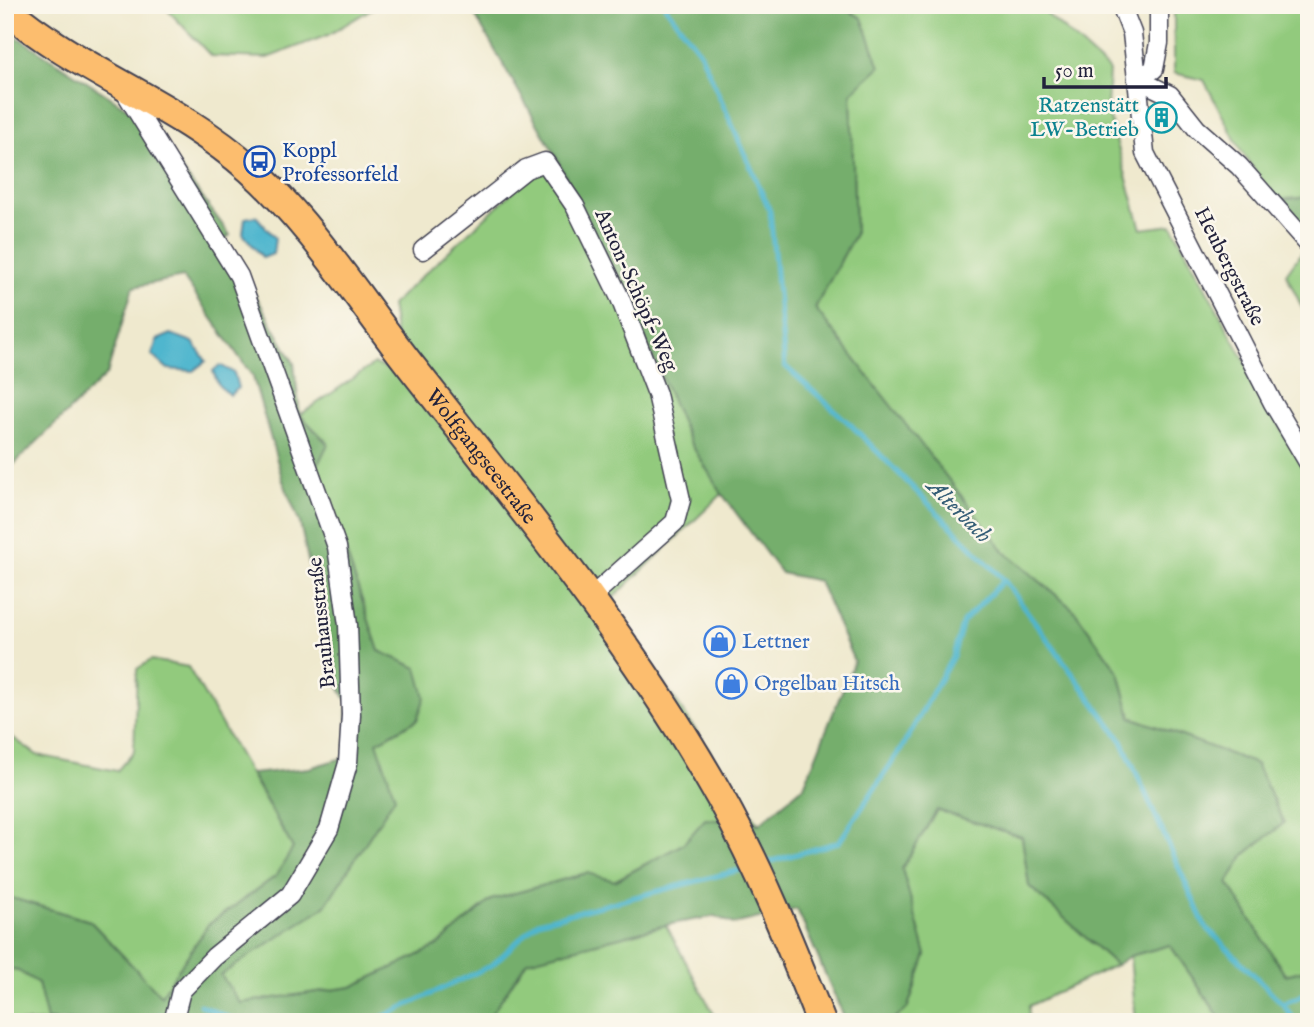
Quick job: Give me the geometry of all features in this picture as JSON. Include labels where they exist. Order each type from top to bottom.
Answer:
[{"type":"main road","name":"Wolfgangseestraße","points":[[5,8],[56,46],[161,104],[219,144],[251,170],[290,211],[591,597],[667,709],[720,798],[766,889],[821,1022]]},
{"type":"street","name":"Heubergstraße","points":[[1121,5],[1132,33],[1145,153],[1273,403],[1309,464]]},
{"type":"street","points":[[1137,79],[1154,69],[1159,43],[1159,5]]},
{"type":"street","points":[[1137,79],[1170,95],[1197,129],[1239,166],[1309,245]]},
{"type":"street","name":"Brauhausstraße","points":[[118,81],[239,276],[337,547],[348,625],[351,715],[348,764],[329,829],[290,895],[214,957],[181,991],[173,1022]]},
{"type":"street","name":"Anton-Schöpf-Weg","points":[[423,250],[526,169],[545,162],[575,206],[620,298],[657,394],[681,500],[675,522],[591,597]]},
{"type":"green space","points":[[163,5],[378,5],[328,35],[267,58],[211,56]]},
{"type":"green space","points":[[469,5],[838,5],[862,18],[880,67],[851,93],[855,234],[815,308],[1005,552],[1074,610],[1119,673],[1131,717],[1256,764],[1284,823],[1244,855],[1228,883],[1285,975],[1309,969],[1309,1022],[1223,1022],[1170,945],[1130,956],[1116,965],[1029,886],[1022,837],[937,810],[902,869],[926,955],[907,1009],[889,1022],[846,1022],[797,909],[734,924],[715,916],[666,925],[527,961],[486,1022],[47,1020],[38,983],[15,969],[5,970],[5,896],[90,921],[161,996],[208,925],[276,876],[293,848],[251,774],[309,768],[346,757],[348,703],[333,676],[300,523],[283,481],[253,377],[183,277],[133,287],[107,374],[5,473],[5,29],[144,119],[230,235],[224,240],[294,363],[300,415],[328,444],[317,466],[379,651],[417,668],[425,697],[417,720],[377,742],[395,797],[325,906],[221,975],[240,1003],[352,987],[436,947],[491,900],[587,873],[615,881],[683,844],[705,819],[759,824],[804,786],[854,661],[819,581],[781,573],[722,494],[690,442],[627,297],[554,153]]},
{"type":"green space","points":[[838,5],[1037,5],[1109,70],[1107,108],[1141,229],[1172,225],[1289,443],[1309,434],[1309,969],[1285,975],[1228,883],[1244,855],[1284,823],[1256,764],[1131,717],[1119,673],[1074,610],[1005,553],[815,308],[855,234],[851,93],[862,18]]},
{"type":"green space","points":[[1174,5],[1309,5],[1309,197],[1276,200],[1241,151],[1204,80],[1174,73]]},
{"type":"green space","points":[[554,153],[627,297],[690,442],[722,494],[609,602],[759,824],[706,819],[683,844],[614,881],[586,873],[491,900],[436,947],[352,987],[240,1003],[220,975],[325,906],[377,742],[417,720],[417,668],[379,651],[317,466],[328,443],[300,415],[374,364],[401,373],[391,305]]},
{"type":"green space","points":[[1309,197],[1309,248],[1276,200]]},
{"type":"green space","points":[[1306,246],[1309,248],[1309,322],[1286,274]]},
{"type":"green space","points":[[151,660],[188,667],[293,848],[276,876],[208,925],[161,996],[90,921],[5,896],[5,732],[37,755],[117,771],[134,751],[137,669]]},
{"type":"green space","points":[[937,810],[1022,837],[1029,886],[1116,965],[1029,1006],[1028,1022],[889,1022],[907,1009],[926,955],[902,869]]},
{"type":"green space","points":[[666,925],[718,1022],[486,1022],[527,961]]},
{"type":"green space","points":[[1170,945],[1223,1022],[1136,1022],[1130,956]]},
{"type":"green space","points":[[15,969],[38,983],[47,1020],[57,1022],[5,1022],[5,970]]},
{"type":"water","points":[[256,216],[275,238],[273,254],[263,258],[243,234],[245,218]]},
{"type":"water","points":[[171,334],[193,342],[206,361],[193,371],[168,369],[152,355],[157,340]]},
{"type":"water","points":[[220,365],[234,373],[238,388],[230,395],[219,386],[213,371]]},
{"type":"waterway","name":"Alterbach","points":[[664,5],[700,52],[770,211],[785,366],[850,424],[1004,580],[1122,741],[1205,926],[1283,1004],[1296,1022]]},
{"type":"waterway","points":[[769,862],[839,842],[903,746],[953,656],[963,622],[1004,580]]},
{"type":"waterway","points":[[372,1022],[492,965],[538,922],[740,870]]},
{"type":"waterway","points":[[1283,1004],[1309,992]]},
{"type":"waterway","points":[[200,1005],[239,1022]]},
{"type":"waterway","points":[[155,1022],[160,1015]]},
{"type":"place","name":"Ratzenstätt LW-Betrieb","points":[[1162,117]]},
{"type":"place","name":"Koppl Professorfeld","points":[[259,162]]},
{"type":"place","name":"Lettner","points":[[719,641]]},
{"type":"place","name":"Orgelbau Hitsch","points":[[731,683]]}]
